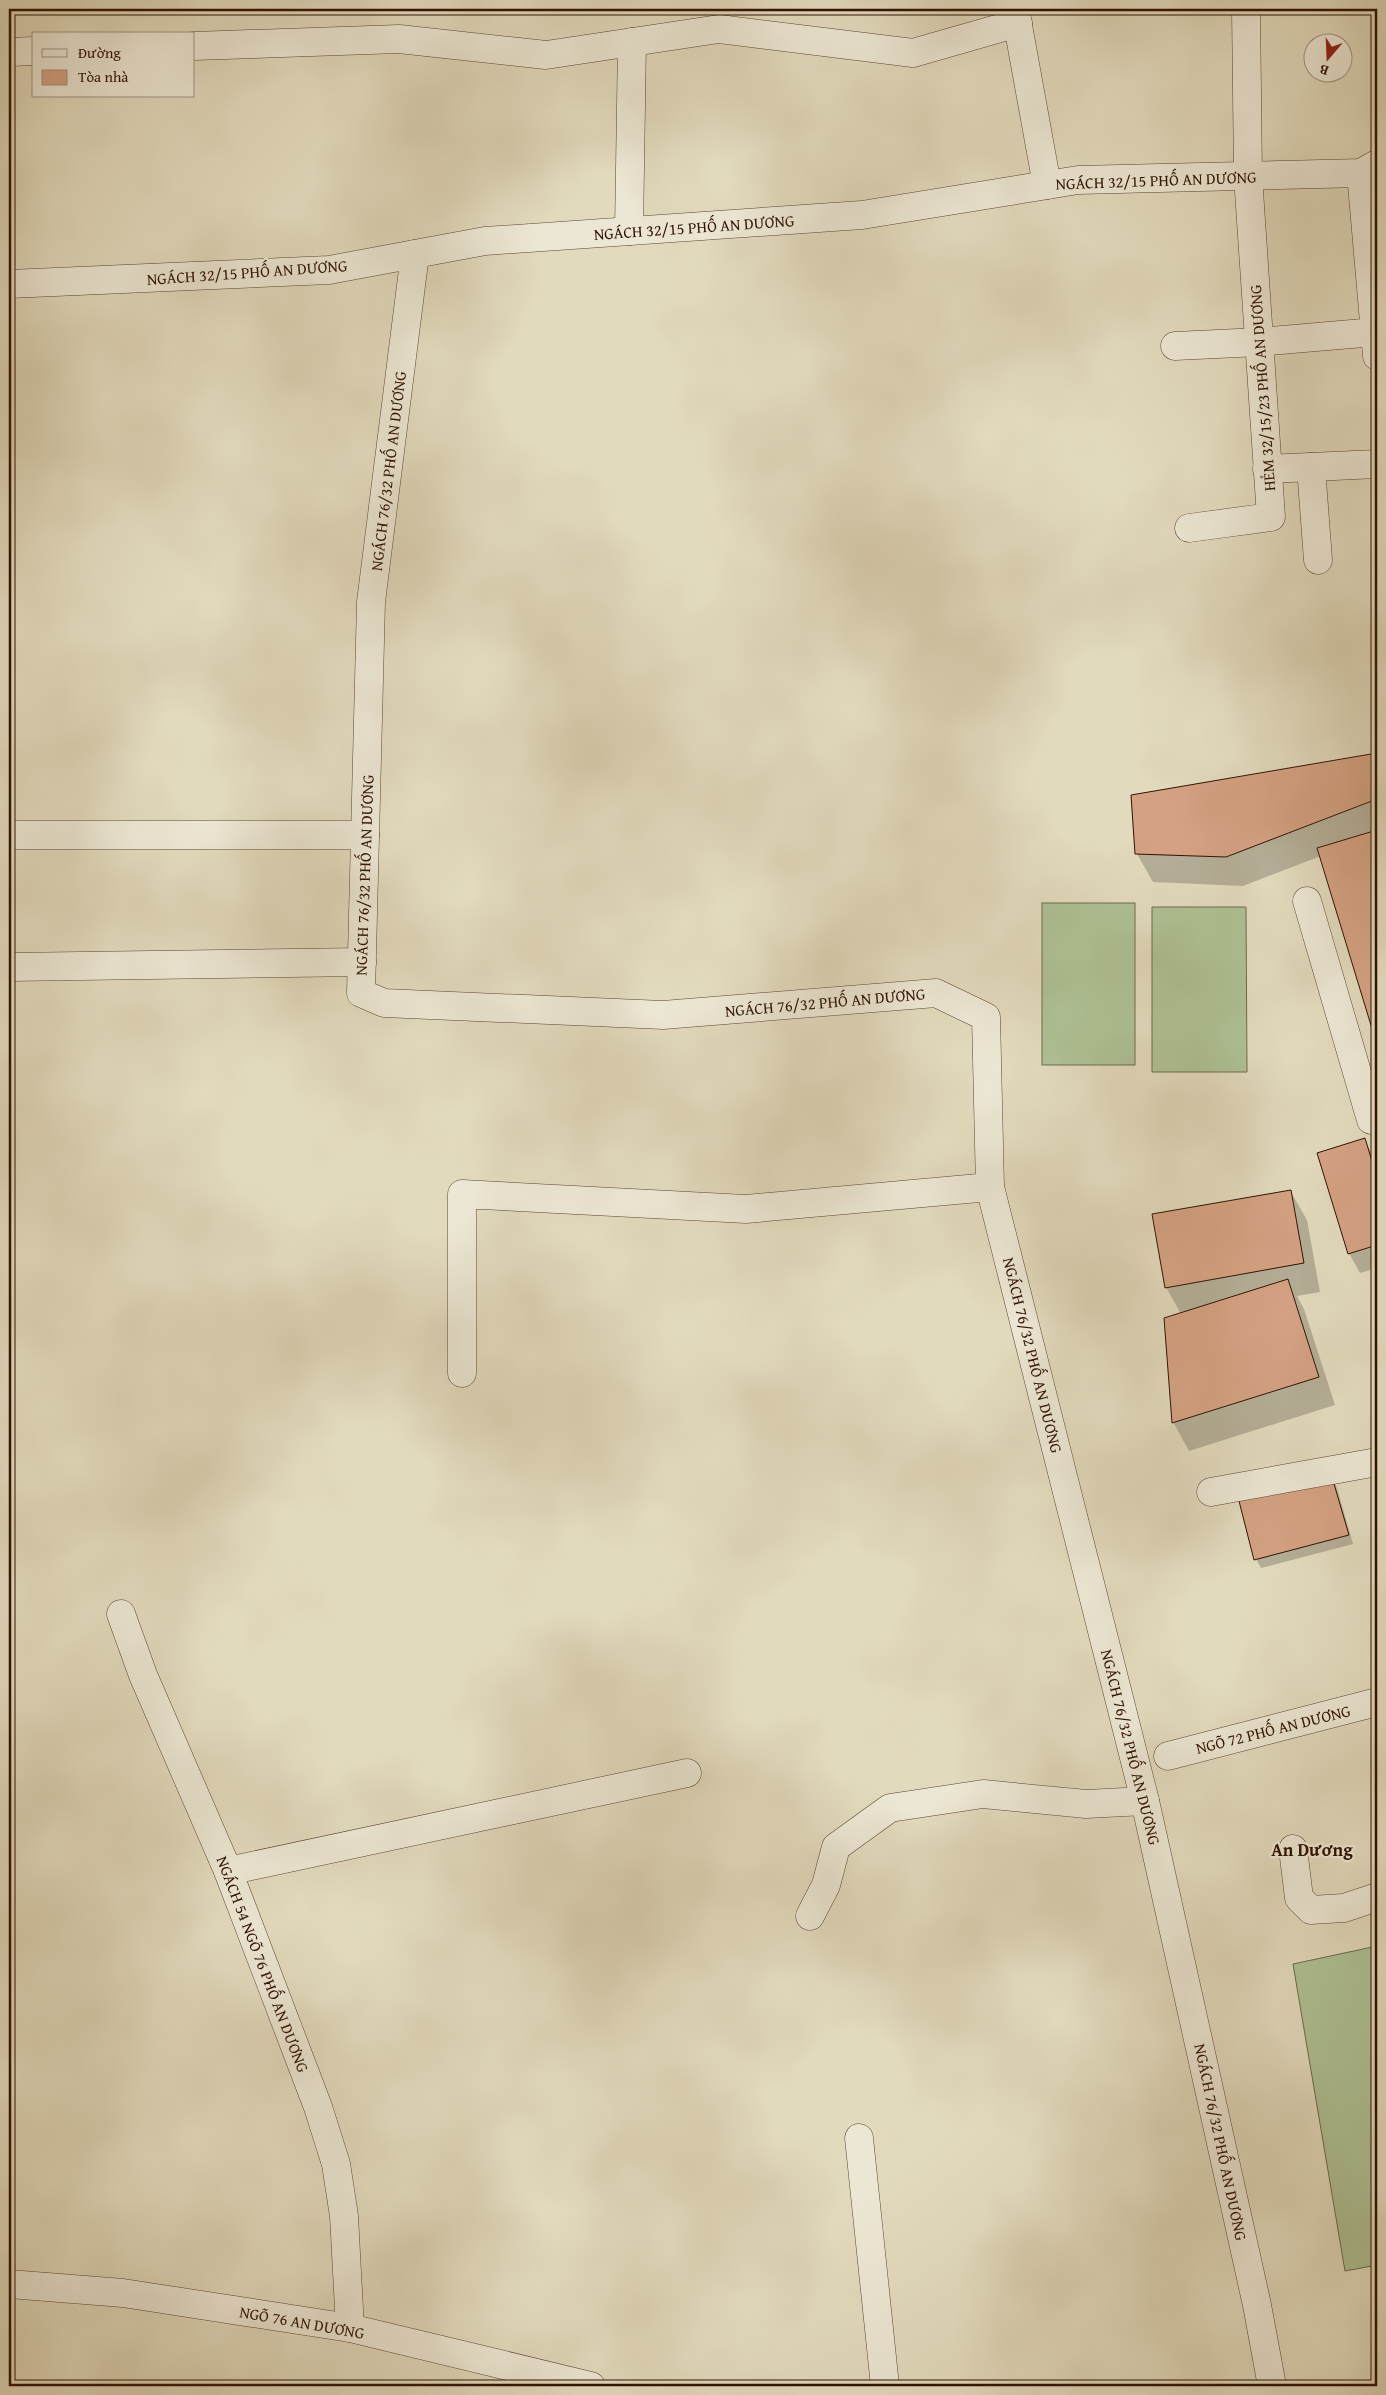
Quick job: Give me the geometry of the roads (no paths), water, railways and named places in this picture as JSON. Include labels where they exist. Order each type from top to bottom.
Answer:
[{"type":"street","name":"HẺM 32/15/23 PHỐ AN DƯƠNG","points":[[1189,528],[1271,517],[1248,176],[1246,9]]},
{"type":"street","points":[[195,46],[399,39],[546,55],[719,29],[913,54],[1016,16],[1047,185]]},
{"type":"street","points":[[629,231],[632,42]]},
{"type":"street","points":[[9,52],[32,51]]},
{"type":"street","name":"NGÁCH 32/15 PHỐ AN DƯƠNG","points":[[9,284],[329,270],[485,241],[862,215],[1078,180],[1248,176],[1369,169]]},
{"type":"street","points":[[1175,346],[1259,342],[1376,344],[1369,169]]},
{"type":"street","name":"NGÁCH 76/32 PHỐ AN DƯƠNG","points":[[415,254],[371,602],[361,993],[384,1003],[663,1015],[936,993],[986,1017],[990,1187],[1146,1802],[1257,2305],[1272,2386]]},
{"type":"street","points":[[1267,469],[1377,464]]},
{"type":"street","points":[[1311,468],[1318,560]]},
{"type":"street","points":[[9,835],[365,836]]},
{"type":"street","points":[[1307,901],[1371,1120],[1377,1119]]},
{"type":"street","points":[[9,966],[362,962]]},
{"type":"street","points":[[462,1373],[462,1194],[746,1209],[990,1187]]},
{"type":"street","points":[[1211,1492],[1377,1462]]},
{"type":"street","name":"NGÁCH 54 NGÕ 76 PHỐ AN DƯƠNG","points":[[121,1614],[143,1675],[228,1870],[318,2107],[336,2164],[344,2216],[350,2328]]},
{"type":"street","name":"NGÕ 72 PHỐ AN DƯƠNG","points":[[1168,1756],[1377,1702]]},
{"type":"street","points":[[228,1870],[687,1773]]},
{"type":"street","points":[[810,1916],[826,1886],[836,1847],[890,1808],[983,1794],[1086,1804],[1146,1802]]},
{"type":"street","points":[[1293,1849],[1299,1898],[1311,1910],[1344,1908],[1377,1897]]},
{"type":"street","points":[[859,2138],[886,2386]]},
{"type":"street","name":"NGÕ 76 AN DƯƠNG","points":[[9,2284],[123,2293],[350,2328],[592,2386]]},
{"type":"district","name":"An Dương","points":[[1312,1849]]}]
